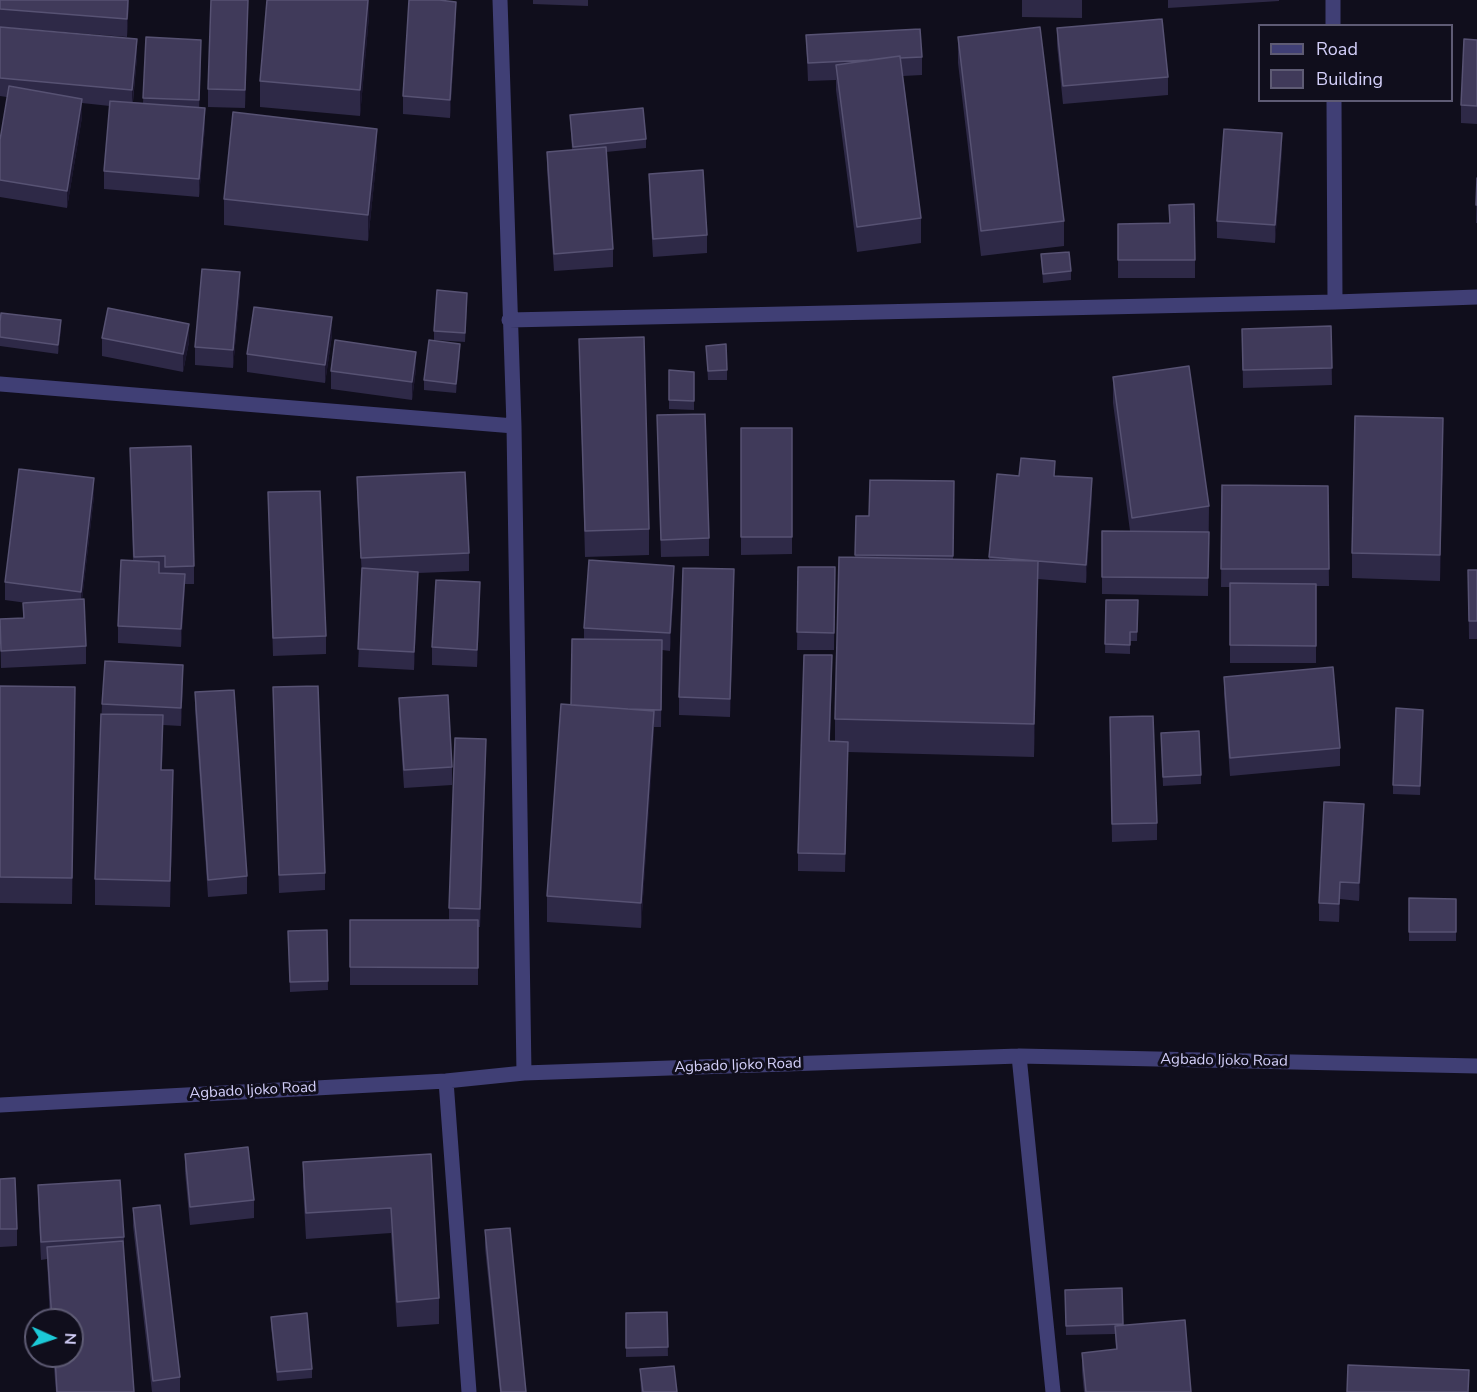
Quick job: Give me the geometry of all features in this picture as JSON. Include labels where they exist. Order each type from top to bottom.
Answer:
[{"type":"street","points":[[500,0],[514,426],[524,1073]]},
{"type":"street","points":[[1333,0],[1333,24]]},
{"type":"street","points":[[1334,102],[1335,302]]},
{"type":"street","points":[[509,320],[1477,297]]},
{"type":"street","points":[[0,384],[514,426]]},
{"type":"street","points":[[1019,1056],[1053,1392]]},
{"type":"street","name":"Agbado Ijoko Road","points":[[0,1105],[446,1081],[524,1073],[1019,1056],[1477,1066]]},
{"type":"street","points":[[446,1081],[469,1392]]},
{"type":"building","points":[[0,0],[128,0],[127,19],[0,9]]},
{"type":"building","points":[[211,0],[248,0],[245,90],[208,89]]},
{"type":"building","points":[[267,0],[368,0],[360,90],[260,81]]},
{"type":"building","points":[[409,0],[456,2],[450,100],[403,96]]},
{"type":"building","points":[[1162,19],[1168,77],[1063,86],[1057,28]]},
{"type":"building","points":[[0,27],[137,39],[132,90],[0,78]]},
{"type":"building","points":[[1040,27],[1064,221],[981,231],[958,37]]},
{"type":"building","points":[[920,29],[922,57],[900,58],[900,56],[808,63],[806,35]]},
{"type":"building","points":[[146,37],[201,40],[199,100],[143,98]]},
{"type":"building","points":[[1464,39],[1477,40],[1477,106],[1461,105]]},
{"type":"building","points":[[900,56],[921,218],[857,227],[836,65]]},
{"type":"building","points":[[9,86],[82,99],[67,191],[0,180],[0,140]]},
{"type":"building","points":[[110,101],[205,108],[199,179],[104,171]]},
{"type":"building","points":[[643,108],[646,139],[573,147],[570,115]]},
{"type":"building","points":[[233,112],[377,129],[368,215],[224,199]]},
{"type":"building","points":[[1224,129],[1282,133],[1275,225],[1217,221]]},
{"type":"building","points":[[606,147],[613,249],[554,254],[547,152]]},
{"type":"building","points":[[703,170],[707,235],[653,239],[649,174]]},
{"type":"building","points":[[1194,204],[1195,260],[1118,260],[1118,224],[1170,223],[1169,205]]},
{"type":"building","points":[[1069,252],[1071,271],[1043,274],[1041,254]]},
{"type":"building","points":[[202,269],[240,272],[233,350],[195,347]]},
{"type":"building","points":[[437,290],[467,293],[465,333],[434,331]]},
{"type":"building","points":[[254,307],[332,317],[325,365],[247,354]]},
{"type":"building","points":[[108,308],[189,324],[183,354],[102,338]]},
{"type":"building","points":[[1,313],[61,320],[58,345],[0,337]]},
{"type":"building","points":[[1331,326],[1332,368],[1243,370],[1242,329]]},
{"type":"building","points":[[644,337],[649,529],[585,531],[579,339]]},
{"type":"building","points":[[335,340],[416,352],[412,382],[331,371]]},
{"type":"building","points":[[429,340],[460,344],[456,384],[424,380]]},
{"type":"building","points":[[726,344],[727,370],[708,371],[706,346]]},
{"type":"building","points":[[1189,366],[1209,506],[1132,518],[1113,377]]},
{"type":"building","points":[[669,370],[694,372],[694,401],[669,400]]},
{"type":"building","points":[[705,414],[709,538],[661,540],[657,415]]},
{"type":"building","points":[[1355,416],[1443,418],[1440,555],[1352,553]]},
{"type":"building","points":[[741,428],[792,428],[792,537],[741,537]]},
{"type":"building","points":[[191,446],[194,566],[165,567],[165,556],[134,557],[130,448]]},
{"type":"building","points":[[1021,458],[1055,461],[1054,476],[1092,478],[1086,565],[989,557],[997,474],[1019,476]]},
{"type":"building","points":[[19,469],[94,478],[81,592],[5,582]]},
{"type":"building","points":[[465,472],[469,553],[361,558],[357,477]]},
{"type":"building","points":[[870,480],[954,481],[953,556],[855,555],[856,516],[869,516]]},
{"type":"building","points":[[1222,485],[1328,486],[1329,569],[1221,569]]},
{"type":"building","points":[[320,491],[326,636],[273,638],[268,492]]},
{"type":"building","points":[[1102,531],[1209,532],[1208,578],[1102,577]]},
{"type":"building","points":[[839,557],[1038,561],[1034,724],[835,719]]},
{"type":"building","points":[[121,560],[159,562],[159,573],[185,574],[181,629],[118,626]]},
{"type":"building","points":[[589,560],[674,566],[670,633],[584,628]]},
{"type":"building","points":[[798,567],[835,567],[834,633],[797,632]]},
{"type":"building","points":[[362,568],[418,572],[414,652],[358,649]]},
{"type":"building","points":[[683,568],[734,569],[730,699],[679,697]]},
{"type":"building","points":[[1468,570],[1477,570],[1477,621],[1469,621]]},
{"type":"building","points":[[436,580],[480,582],[477,650],[432,647]]},
{"type":"building","points":[[1230,583],[1316,584],[1316,646],[1230,645]]},
{"type":"building","points":[[84,599],[86,646],[1,651],[0,619],[24,618],[23,603]]},
{"type":"building","points":[[1106,600],[1138,600],[1137,632],[1130,632],[1130,645],[1105,644]]},
{"type":"building","points":[[572,639],[662,640],[661,710],[571,705]]},
{"type":"building","points":[[804,655],[832,655],[829,741],[848,742],[845,854],[798,853]]},
{"type":"building","points":[[105,661],[183,665],[181,708],[102,704]]},
{"type":"building","points":[[1333,667],[1340,748],[1230,758],[1224,677]]},
{"type":"building","points":[[0,686],[75,687],[72,878],[0,877]]},
{"type":"building","points":[[318,686],[325,873],[279,875],[273,687]]},
{"type":"building","points":[[234,690],[247,876],[208,880],[195,692]]},
{"type":"building","points":[[448,695],[452,767],[404,770],[399,698]]},
{"type":"building","points":[[561,704],[654,711],[641,903],[547,896]]},
{"type":"building","points":[[1396,708],[1423,710],[1420,786],[1393,785]]},
{"type":"building","points":[[101,714],[163,715],[161,770],[173,770],[170,881],[95,879]]},
{"type":"building","points":[[1153,716],[1157,823],[1112,824],[1110,717]]},
{"type":"building","points":[[1199,731],[1201,775],[1163,777],[1161,733]]},
{"type":"building","points":[[455,738],[486,739],[480,909],[449,908]]},
{"type":"building","points":[[1324,802],[1364,804],[1359,883],[1340,882],[1339,904],[1319,903]]},
{"type":"building","points":[[1409,898],[1456,899],[1456,932],[1409,932]]},
{"type":"building","points":[[350,920],[478,920],[478,968],[350,967]]},
{"type":"building","points":[[327,930],[328,981],[290,982],[288,931]]},
{"type":"building","points":[[248,1147],[254,1200],[190,1207],[185,1154]]},
{"type":"building","points":[[431,1154],[439,1298],[397,1302],[391,1208],[306,1213],[303,1162]]},
{"type":"building","points":[[15,1178],[17,1229],[0,1229],[0,1179]]},
{"type":"building","points":[[120,1180],[124,1237],[41,1242],[38,1185]]},
{"type":"building","points":[[160,1205],[180,1377],[153,1381],[133,1208]]},
{"type":"building","points":[[510,1228],[526,1392],[501,1392],[485,1230]]},
{"type":"building","points":[[123,1241],[134,1392],[57,1392],[56,1368],[84,1368],[84,1308],[51,1308],[47,1247]]},
{"type":"building","points":[[1122,1288],[1123,1324],[1066,1326],[1065,1290]]},
{"type":"building","points":[[667,1312],[668,1347],[626,1348],[626,1313]]},
{"type":"building","points":[[307,1313],[312,1369],[277,1372],[271,1317]]},
{"type":"building","points":[[1185,1320],[1191,1392],[1086,1392],[1082,1353],[1117,1349],[1115,1326]]},
{"type":"building","points":[[1348,1365],[1469,1370],[1468,1392],[1347,1392]]},
{"type":"building","points":[[674,1366],[677,1392],[643,1392],[640,1369]]}]
